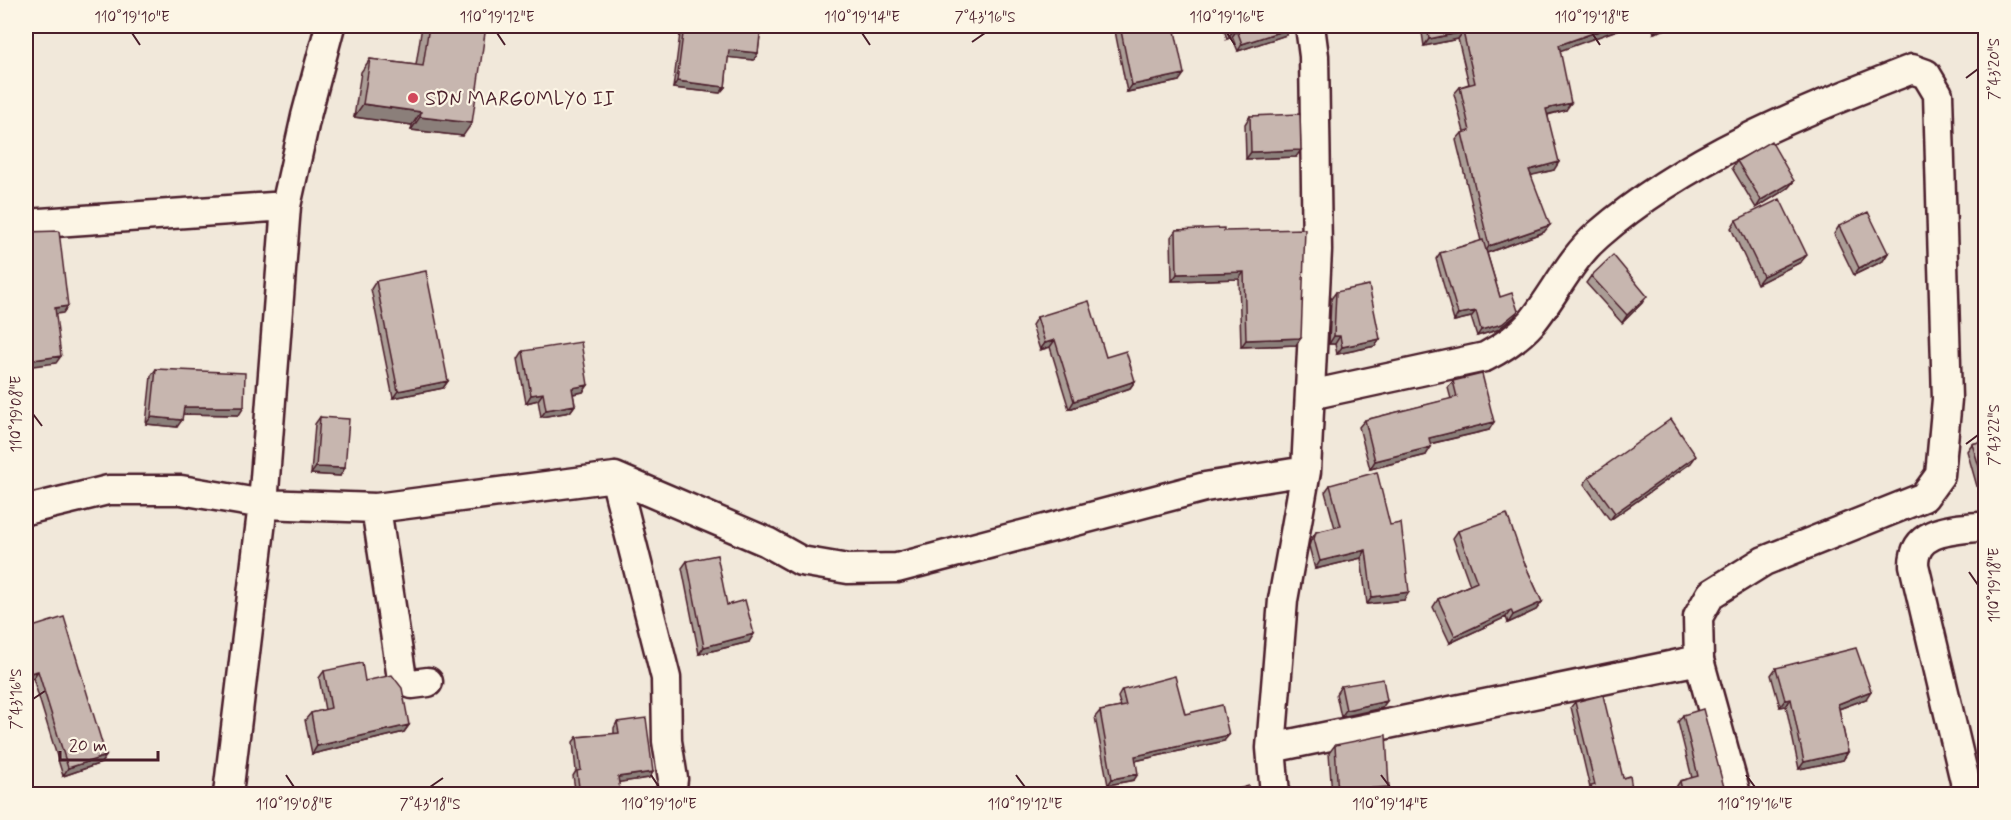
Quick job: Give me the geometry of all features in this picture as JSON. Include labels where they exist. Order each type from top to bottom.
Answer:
[{"type":"street","points":[[228,795],[264,504],[286,206],[306,116],[330,26]]},
{"type":"street","points":[[1275,795],[1271,748],[1283,600],[1306,471],[1317,250],[1314,56],[1310,26]]},
{"type":"street","points":[[1310,395],[1485,357],[1507,345],[1531,323],[1572,265],[1596,236],[1663,184],[1794,115],[1912,69],[1926,74],[1938,94],[1947,399],[1940,475],[1924,497],[1764,561],[1711,594],[1698,617],[1699,660],[1736,795]]},
{"type":"street","points":[[26,224],[286,206]]},
{"type":"street","points":[[26,510],[108,490],[181,490],[264,504],[376,508],[615,477],[767,542],[801,561],[848,569],[897,568],[1205,487],[1306,471]]},
{"type":"street","points":[[615,477],[666,678],[667,741],[673,779],[671,795]]},
{"type":"street","points":[[376,508],[400,672],[403,680],[412,684],[428,682]]},
{"type":"street","points":[[1968,795],[1914,556],[1924,540],[1934,533],[1986,526]]},
{"type":"street","points":[[1271,748],[1699,660]]},
{"type":"street","points":[[1975,795],[1986,792]]},
{"type":"building","name":"SDN MARGOMLYO II","points":[[429,26],[486,26],[472,123],[420,117],[421,112],[363,104],[370,59],[423,66]]},
{"type":"building","points":[[684,26],[761,26],[758,53],[729,50],[725,87],[677,81]]},
{"type":"building","points":[[1120,26],[1174,26],[1184,74],[1132,85]]},
{"type":"building","points":[[1230,26],[1290,26],[1291,28],[1242,44],[1237,30],[1232,32]]},
{"type":"building","points":[[1427,26],[1491,26],[1491,28],[1500,26],[1613,26],[1559,45],[1571,103],[1546,109],[1559,162],[1529,170],[1550,225],[1489,246],[1462,133],[1470,131],[1460,87],[1475,83],[1463,32],[1429,39]]},
{"type":"building","points":[[1300,114],[1301,150],[1251,152],[1250,116]]},
{"type":"building","points":[[1771,141],[1794,181],[1761,200],[1737,161]]},
{"type":"building","points":[[1780,199],[1807,255],[1763,276],[1736,220]]},
{"type":"building","points":[[1868,212],[1888,253],[1859,268],[1839,226]]},
{"type":"building","points":[[1224,228],[1224,231],[1305,229],[1301,338],[1246,340],[1244,272],[1177,274],[1176,230]]},
{"type":"building","points":[[59,231],[68,306],[55,308],[61,356],[26,361],[26,232]]},
{"type":"building","points":[[1483,240],[1500,297],[1512,293],[1518,311],[1502,324],[1481,330],[1476,311],[1458,314],[1440,253]]},
{"type":"building","points":[[1613,255],[1647,296],[1627,315],[1591,276]]},
{"type":"building","points":[[426,271],[448,381],[398,391],[376,281]]},
{"type":"building","points":[[1369,285],[1380,339],[1342,347],[1340,336],[1334,336],[1336,292]]},
{"type":"building","points":[[1089,301],[1106,357],[1126,351],[1135,381],[1074,401],[1055,340],[1045,343],[1037,317]]},
{"type":"building","points":[[581,342],[588,385],[572,388],[575,405],[546,410],[543,393],[531,395],[523,351]]},
{"type":"building","points":[[156,369],[245,373],[244,407],[184,407],[182,420],[151,417]]},
{"type":"building","points":[[1482,374],[1494,422],[1429,438],[1431,447],[1375,461],[1365,420],[1457,397],[1453,381]]},
{"type":"building","points":[[320,417],[349,419],[345,468],[316,467]]},
{"type":"building","points":[[1671,419],[1696,456],[1615,513],[1589,477]]},
{"type":"building","points":[[1986,440],[1986,489],[1972,444]]},
{"type":"building","points":[[1377,472],[1390,525],[1401,523],[1409,592],[1372,597],[1366,550],[1320,561],[1314,539],[1316,532],[1341,526],[1330,485]]},
{"type":"building","points":[[1507,514],[1523,560],[1542,602],[1513,615],[1511,610],[1455,636],[1438,599],[1477,582],[1458,531]]},
{"type":"building","points":[[717,555],[727,605],[745,600],[754,634],[704,647],[687,561]]},
{"type":"building","points":[[64,617],[106,756],[68,768],[38,671],[26,674],[26,629]]},
{"type":"building","points":[[1856,648],[1871,691],[1838,704],[1848,752],[1804,762],[1791,699],[1785,700],[1776,668]]},
{"type":"building","points":[[362,663],[365,681],[392,675],[402,688],[409,725],[317,746],[311,713],[331,708],[324,671]]},
{"type":"building","points":[[1175,676],[1185,714],[1222,705],[1229,735],[1135,756],[1138,774],[1112,779],[1100,711],[1126,706],[1122,690]]},
{"type":"building","points":[[1383,679],[1387,701],[1346,710],[1341,686]]},
{"type":"building","points":[[1603,695],[1623,778],[1630,776],[1633,795],[1593,795],[1591,786],[1595,785],[1575,702]]},
{"type":"building","points":[[1703,709],[1728,795],[1683,795],[1680,781],[1698,776],[1683,715]]},
{"type":"building","points":[[646,718],[653,772],[618,777],[620,790],[580,795],[577,771],[581,770],[577,737],[619,733],[617,722]]},
{"type":"building","points":[[1386,735],[1389,787],[1363,789],[1364,795],[1338,795],[1335,745]]},
{"type":"building","points":[[1249,786],[1251,795],[1216,795]]},
{"type":"place","name":"SDN MARGOMLYO II","points":[[413,98]]}]
